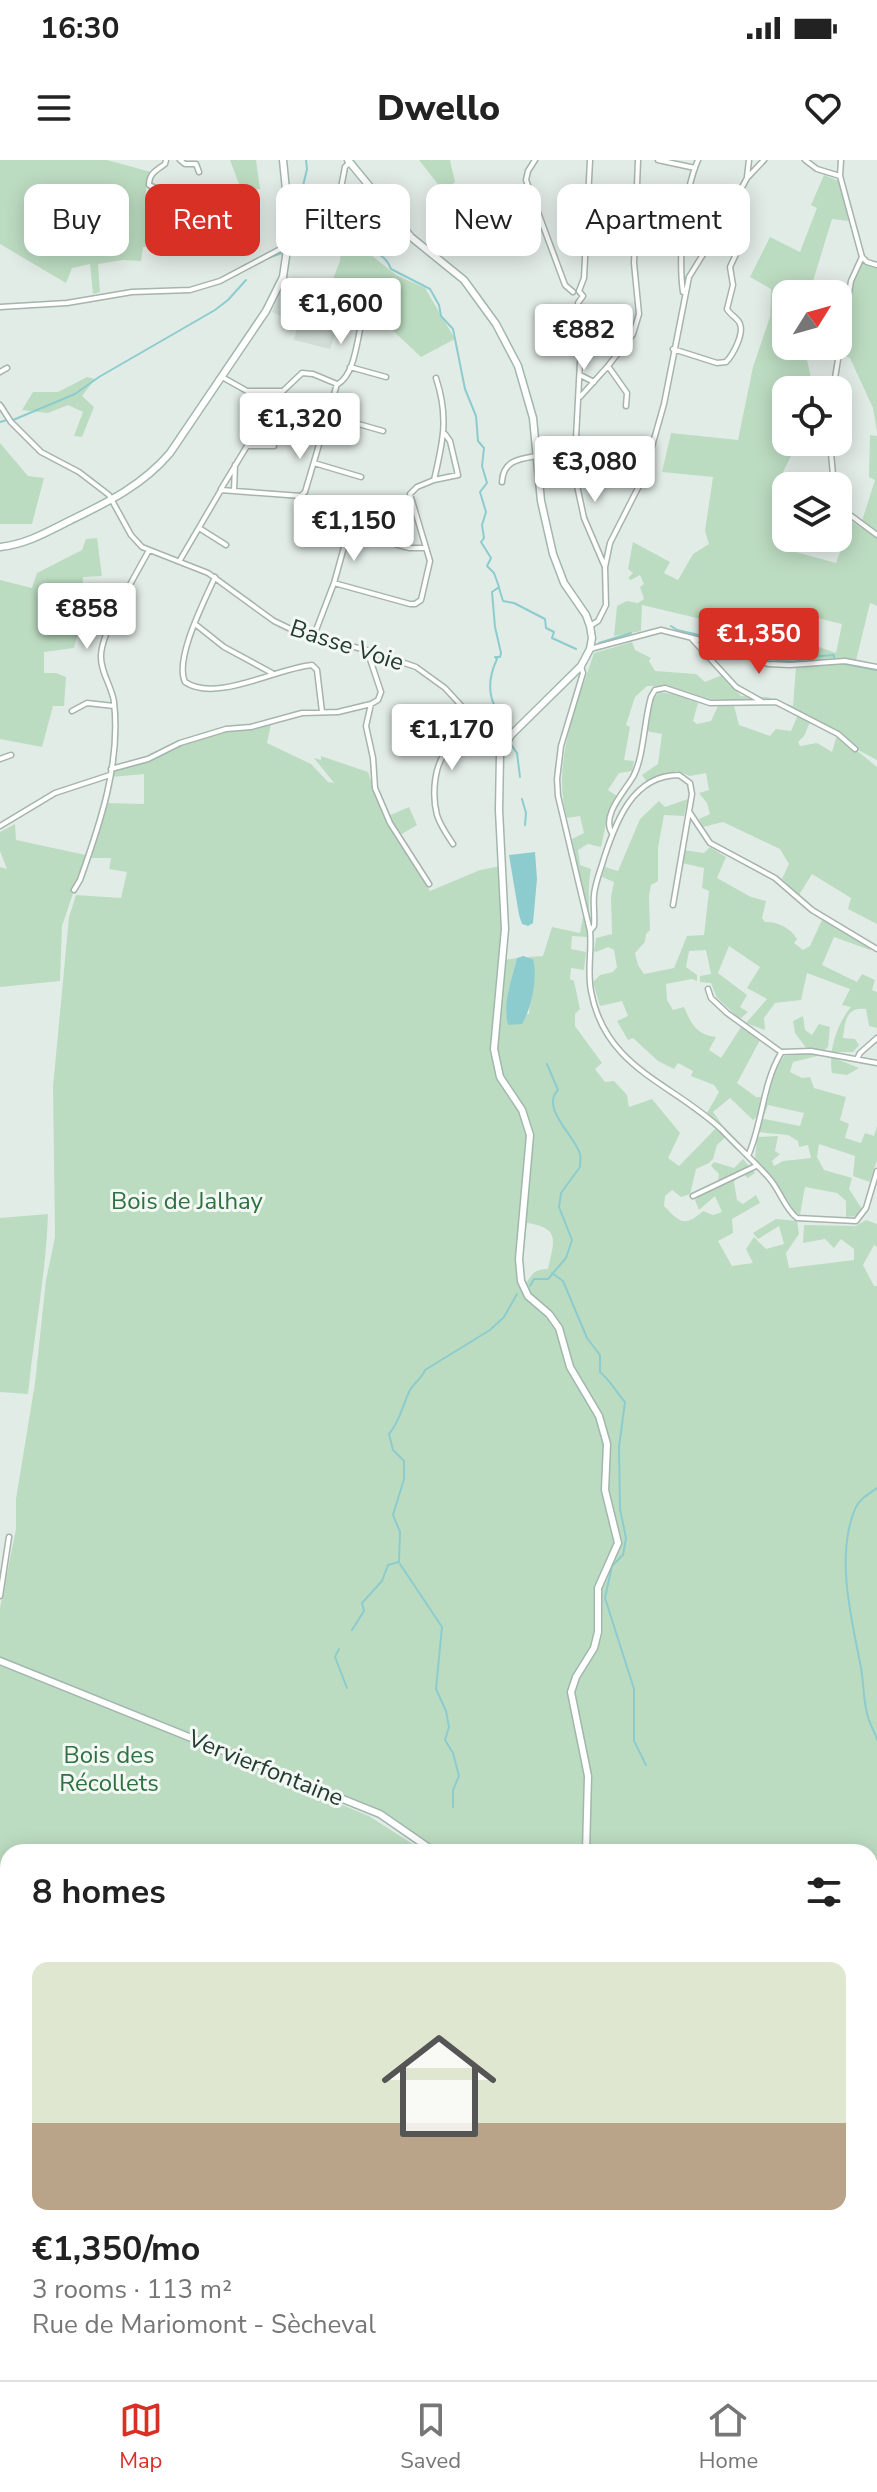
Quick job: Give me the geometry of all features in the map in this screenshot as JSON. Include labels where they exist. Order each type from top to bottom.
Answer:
[{"type":"main road","points":[[283,160],[285,184]]},
{"type":"main road","points":[[350,161],[411,237],[464,280],[496,324],[525,385],[533,418],[546,525],[556,566],[590,626],[592,638],[581,666],[509,738],[500,754],[498,772],[505,929],[494,1049],[500,1077],[522,1110],[530,1135],[520,1278],[528,1296],[549,1314],[559,1328],[570,1367],[599,1416],[607,1444],[605,1490],[618,1543],[598,1588],[598,1632],[594,1648],[576,1677],[571,1692],[588,1776],[586,1844]]},
{"type":"main road","points":[[0,547],[35,539],[113,499],[141,482],[160,464],[276,294],[288,256]]},
{"type":"main road","name":"Vervierfontaine","points":[[0,1661],[380,1814],[423,1844]]},
{"type":"street","points":[[149,184],[154,171],[166,160]]},
{"type":"street","points":[[180,160],[185,164],[196,164],[199,172]]},
{"type":"street","points":[[535,160],[526,180],[565,285],[583,298],[578,303]]},
{"type":"street","points":[[590,160],[584,278],[571,299],[578,303],[582,324],[575,457],[576,481],[584,518],[605,567]]},
{"type":"street","points":[[580,397],[629,340],[638,322],[634,263],[638,160]]},
{"type":"street","points":[[658,160],[695,168]]},
{"type":"street","points":[[685,294],[682,276],[686,200],[698,160]]},
{"type":"street","points":[[747,178],[749,160]]},
{"type":"street","points":[[744,184],[764,160]]},
{"type":"street","points":[[805,160],[817,169],[840,176]]},
{"type":"street","points":[[835,376],[851,281],[862,257],[840,176],[841,160]]},
{"type":"street","points":[[342,184],[345,167],[350,161]]},
{"type":"street","points":[[0,307],[67,303],[132,292],[190,290],[220,281],[276,251]]},
{"type":"street","points":[[260,253],[262,257]]},
{"type":"street","points":[[590,626],[598,621],[606,605],[605,567],[613,535],[643,478],[664,404],[685,294],[701,256]]},
{"type":"street","points":[[673,349],[717,363],[726,362],[732,355],[740,325],[726,307],[733,285],[730,267],[735,256]]},
{"type":"street","points":[[862,257],[877,265]]},
{"type":"street","points":[[221,490],[301,496],[305,492],[337,384],[344,380],[350,367],[362,321]]},
{"type":"street","points":[[608,366],[627,393],[626,406]]},
{"type":"street","points":[[350,367],[386,377]]},
{"type":"street","points":[[0,372],[7,368]]},
{"type":"street","points":[[222,377],[247,391],[283,391],[302,373],[337,384]]},
{"type":"street","points":[[580,375],[594,382]]},
{"type":"street","points":[[434,480],[444,433],[443,404],[436,378]]},
{"type":"street","points":[[0,405],[11,422],[41,452],[79,472],[113,499],[131,535],[149,550],[104,639],[101,665],[114,706],[111,772],[102,815],[74,890]]},
{"type":"street","points":[[327,415],[383,431]]},
{"type":"street","points":[[334,583],[415,604],[421,600],[430,561],[410,494],[417,487],[434,480],[458,475],[450,441],[444,433]]},
{"type":"street","points":[[180,560],[244,448],[250,444],[274,446]]},
{"type":"street","points":[[502,482],[503,470],[507,465],[536,456]]},
{"type":"street","points":[[234,490],[235,463]]},
{"type":"street","points":[[314,463],[361,477]]},
{"type":"street","points":[[852,516],[877,535]]},
{"type":"street","points":[[199,528],[226,545]]},
{"type":"street","points":[[313,638],[350,535],[355,533],[409,548],[426,548]]},
{"type":"street","name":"Basse Voie","points":[[149,550],[180,560],[215,577],[274,621],[313,638],[402,661],[431,676],[469,717],[494,733],[509,738]]},
{"type":"street","points":[[215,577],[195,624],[181,673],[185,682],[224,688],[272,673],[315,666],[322,712]]},
{"type":"street","points":[[195,624],[224,647],[272,673]]},
{"type":"street","points":[[590,649],[655,631],[720,645],[768,664],[855,661],[877,667]]},
{"type":"street","points":[[691,637],[736,687],[761,701],[789,707],[838,734],[855,749]]},
{"type":"street","points":[[0,826],[55,793],[148,759],[180,743],[302,713],[338,712],[371,704],[378,700],[381,692],[367,650]]},
{"type":"street","points":[[581,666],[583,673],[561,746],[558,796],[590,931],[588,968],[591,995],[613,1043],[649,1079],[701,1111],[748,1156],[777,1189],[793,1216],[803,1220],[851,1221],[860,1218],[877,1171]]},
{"type":"street","points":[[612,833],[609,831],[610,819],[635,773],[652,693],[665,688],[710,703],[753,704],[761,701]]},
{"type":"street","points":[[72,711],[87,703],[114,706]]},
{"type":"street","points":[[371,704],[366,726],[375,788],[390,823],[429,884]]},
{"type":"street","points":[[453,844],[437,815],[437,770],[450,748],[458,744],[489,742],[494,733]]},
{"type":"street","points":[[0,759],[11,755]]},
{"type":"street","points":[[590,931],[595,922],[594,893],[612,833],[627,804],[637,792],[672,775],[683,776],[690,783],[692,794],[673,905]]},
{"type":"street","points":[[690,813],[710,843],[775,878],[812,910],[877,949]]},
{"type":"street","points":[[708,989],[711,998],[727,1013],[781,1052],[811,1051],[877,1063]]},
{"type":"street","points":[[857,1060],[860,1053],[877,1038]]},
{"type":"street","points":[[748,1156],[754,1144],[768,1079],[781,1052]]},
{"type":"street","points":[[693,1196],[756,1166]]},
{"type":"street","points":[[0,1596],[9,1537]]},
{"type":"shaded area","points":[[287,277],[313,286],[315,281],[333,287],[343,286],[350,292],[330,349],[294,340],[298,324],[272,312]]},
{"type":"green space","points":[[0,160],[107,160],[151,172],[145,184],[145,247],[141,261],[98,264],[100,292],[93,294],[90,264],[72,268],[66,283],[0,244]]},
{"type":"green space","points":[[230,160],[256,160],[259,184],[239,184]]},
{"type":"green space","points":[[419,160],[450,160],[455,182],[438,184]]},
{"type":"green space","name":"Bois de Jalhay","points":[[824,175],[839,181],[849,221],[832,219],[813,280],[772,280],[772,360],[807,360],[811,376],[772,376],[772,456],[791,456],[783,472],[772,472],[772,552],[796,552],[836,563],[840,552],[852,552],[852,522],[877,538],[877,606],[870,603],[855,665],[877,668],[877,760],[858,750],[844,736],[843,739],[877,767],[877,924],[848,909],[851,898],[812,874],[799,895],[782,879],[789,864],[780,849],[723,822],[703,827],[699,819],[710,814],[707,803],[699,793],[709,790],[706,773],[690,776],[677,771],[647,782],[642,775],[658,764],[662,734],[646,731],[653,700],[659,692],[698,703],[693,721],[697,724],[711,721],[718,706],[734,706],[739,725],[770,736],[776,729],[791,731],[798,715],[810,722],[798,742],[800,746],[817,743],[832,752],[837,735],[796,712],[771,702],[709,699],[669,686],[647,686],[635,697],[626,725],[630,727],[624,760],[634,761],[632,771],[619,773],[608,790],[617,796],[608,815],[601,847],[588,844],[578,850],[580,865],[591,869],[589,920],[587,937],[572,936],[571,949],[586,952],[584,970],[571,968],[570,979],[574,981],[580,1009],[575,1014],[575,1026],[602,1063],[595,1069],[605,1082],[614,1081],[627,1095],[629,1107],[652,1099],[680,1133],[668,1158],[679,1166],[718,1126],[707,1113],[719,1092],[714,1085],[691,1076],[693,1071],[678,1063],[674,1069],[658,1061],[633,1038],[628,1040],[617,1021],[628,1016],[622,1001],[600,1006],[593,982],[617,967],[614,950],[608,947],[594,951],[596,938],[612,934],[611,897],[614,882],[602,877],[605,867],[618,871],[640,819],[659,801],[665,807],[688,799],[684,816],[664,815],[658,848],[658,881],[651,885],[649,896],[650,930],[635,953],[644,974],[674,968],[687,936],[704,935],[709,891],[702,888],[704,868],[682,863],[684,850],[704,853],[710,847],[726,857],[717,878],[751,897],[766,901],[762,918],[765,922],[783,926],[794,935],[797,939],[794,943],[803,950],[810,946],[822,920],[870,946],[870,950],[834,937],[822,965],[857,982],[862,974],[875,980],[872,990],[877,992],[877,1028],[869,1026],[866,1009],[854,1010],[846,1021],[843,1038],[855,1039],[859,1045],[853,1052],[835,1052],[834,1058],[859,1068],[847,1075],[832,1073],[831,1056],[838,1029],[851,1007],[842,1005],[850,989],[807,973],[801,1000],[775,1003],[764,1018],[765,1030],[746,1023],[767,999],[747,988],[760,967],[729,946],[718,973],[747,995],[740,1007],[748,1012],[740,1019],[717,998],[711,983],[700,982],[700,976],[711,974],[706,950],[689,951],[686,967],[697,975],[697,981],[692,979],[666,984],[667,1000],[673,1010],[684,1007],[696,1028],[716,1037],[709,1050],[721,1058],[741,1027],[760,1040],[737,1083],[756,1097],[767,1097],[774,1072],[784,1056],[810,1053],[795,1033],[793,1021],[803,1016],[805,1030],[812,1035],[819,1024],[830,1027],[828,1047],[817,1056],[793,1062],[790,1072],[802,1078],[810,1077],[814,1088],[846,1097],[840,1120],[849,1124],[845,1138],[861,1143],[865,1133],[874,1136],[877,1126],[877,1160],[870,1182],[853,1176],[855,1156],[819,1144],[817,1157],[824,1170],[852,1178],[849,1189],[862,1209],[858,1216],[846,1217],[846,1201],[837,1193],[805,1187],[800,1215],[795,1212],[770,1174],[755,1159],[757,1137],[778,1136],[775,1151],[780,1154],[772,1161],[774,1166],[783,1161],[811,1158],[808,1145],[799,1147],[798,1141],[788,1135],[758,1132],[760,1118],[800,1126],[804,1113],[768,1105],[764,1116],[761,1116],[765,1101],[761,1100],[758,1116],[753,1120],[730,1098],[713,1112],[729,1134],[717,1145],[713,1159],[696,1169],[690,1194],[681,1197],[672,1190],[665,1196],[664,1206],[682,1221],[691,1220],[703,1211],[713,1215],[722,1212],[715,1196],[699,1210],[695,1200],[718,1182],[719,1174],[711,1166],[714,1162],[734,1168],[743,1159],[755,1173],[748,1178],[740,1171],[734,1182],[737,1200],[743,1204],[756,1195],[760,1203],[732,1219],[733,1233],[718,1241],[732,1266],[753,1263],[746,1249],[754,1237],[766,1249],[784,1244],[779,1226],[758,1239],[753,1233],[776,1219],[797,1221],[799,1234],[786,1253],[789,1268],[854,1260],[854,1249],[841,1239],[834,1248],[825,1239],[803,1243],[804,1225],[856,1226],[866,1220],[877,1224],[877,1247],[874,1245],[863,1265],[874,1286],[877,1286],[877,1844],[586,1844],[584,1817],[582,1844],[429,1844],[382,1810],[0,1658],[0,1608],[16,1529],[16,1499],[35,1383],[46,1280],[55,1237],[53,1087],[69,917],[76,895],[121,898],[127,872],[109,869],[111,858],[91,858],[108,803],[144,804],[144,774],[112,777],[113,770],[217,733],[271,724],[267,743],[311,764],[328,782],[334,783],[314,758],[321,760],[321,756],[368,772],[387,818],[430,891],[480,870],[501,866],[504,960],[517,958],[508,992],[506,1016],[529,1014],[533,959],[528,957],[543,956],[552,927],[580,933],[585,906],[572,839],[584,833],[580,816],[567,818],[562,776],[568,734],[594,653],[632,642],[635,650],[651,658],[649,661],[655,671],[696,674],[705,682],[722,675],[741,696],[767,697],[793,706],[796,667],[767,663],[752,657],[772,646],[788,643],[798,650],[804,630],[761,620],[756,632],[704,612],[701,619],[642,605],[641,631],[614,636],[617,606],[644,599],[640,587],[644,584],[640,575],[631,580],[628,578],[633,573],[628,569],[633,542],[670,562],[664,573],[678,580],[693,554],[709,544],[705,531],[713,477],[662,472],[671,433],[738,440],[753,367],[770,317],[771,289],[750,277],[770,237],[800,252],[817,208],[811,205]],"holes":[[[817,618],[842,624],[836,653],[813,645]],[[527,1223],[550,1232],[553,1243],[548,1269],[534,1273],[525,1285],[522,1263]]]},
{"type":"green space","points":[[340,256],[372,256],[396,275],[425,288],[455,339],[421,357],[388,326],[348,307],[354,287],[333,279]]},
{"type":"green space","points":[[861,262],[877,268],[877,432],[873,408],[851,360],[852,281]]},
{"type":"green space","points":[[87,377],[95,379],[82,396],[94,407],[82,437],[74,436],[83,412],[68,405],[48,413],[22,410],[33,392],[58,392]]},
{"type":"green space","points":[[870,435],[877,436],[877,531],[862,521],[875,480],[869,477]]},
{"type":"green space","points":[[0,443],[28,476],[44,478],[32,524],[0,524]]},
{"type":"green space","points":[[97,538],[102,576],[83,577],[81,620],[74,648],[44,652],[44,673],[66,677],[64,706],[53,706],[42,747],[0,739],[0,580],[32,588],[37,573],[82,550],[86,539]]},
{"type":"green space","points":[[409,807],[417,825],[400,835],[388,816]]},
{"type":"green space","points":[[15,824],[16,840],[86,855],[62,926],[60,981],[0,987],[0,867],[7,869],[0,851],[0,832]]},
{"type":"green space","points":[[48,1214],[28,1394],[0,1392],[0,1218]]},
{"type":"green space","name":"Bois des Récollets","points":[[0,1664],[369,1816],[413,1844],[0,1844]]},
{"type":"water","points":[[535,852],[537,879],[533,923],[528,926],[522,924],[519,915],[509,855]]},
{"type":"water","points":[[517,958],[533,959],[531,1001],[522,1024],[508,1025],[508,991]]},
{"type":"waterway","points":[[303,184],[306,160]]},
{"type":"waterway","points":[[268,258],[276,255]]},
{"type":"waterway","points":[[380,256],[391,269],[430,289],[441,316],[453,329],[465,389],[476,416],[478,441],[484,448],[482,466],[487,483],[480,492],[486,512],[481,542],[491,558],[487,566],[494,573],[499,587],[492,592],[501,653],[500,657],[495,657],[490,692],[496,707],[508,719],[504,734]]},
{"type":"waterway","points":[[13,420],[75,394],[215,310],[246,280]]},
{"type":"waterway","points":[[0,422],[7,420]]},
{"type":"waterway","points":[[499,588],[503,601],[514,603],[545,619],[546,628],[554,632],[552,638],[576,649]]},
{"type":"waterway","points":[[671,626],[730,642],[755,655],[782,661],[795,662],[808,657],[834,655],[834,658]]},
{"type":"waterway","points":[[599,643],[631,633]]},
{"type":"waterway","points":[[839,663],[877,670]]},
{"type":"waterway","points":[[510,743],[517,753],[520,777]]},
{"type":"waterway","points":[[522,799],[525,825]]},
{"type":"waterway","points":[[530,1286],[534,1279],[548,1279],[566,1258],[572,1240],[559,1207],[561,1193],[580,1167],[577,1147],[553,1105],[558,1090],[547,1064]]},
{"type":"waterway","points":[[552,1273],[563,1281],[587,1338],[600,1355],[600,1372],[625,1402],[619,1447],[620,1509],[626,1538],[623,1555],[612,1566],[605,1598],[634,1689],[634,1741],[646,1765]]},
{"type":"waterway","points":[[352,1630],[364,1611],[362,1603],[382,1581],[388,1565],[399,1562],[400,1532],[393,1515],[404,1479],[404,1461],[393,1450],[389,1434],[409,1392],[425,1370],[490,1330],[504,1317],[517,1294]]},
{"type":"waterway","points":[[877,1488],[855,1509],[846,1547],[847,1588],[865,1705],[877,1740]]},
{"type":"waterway","points":[[400,1564],[442,1627],[436,1689],[449,1727],[445,1740],[453,1753],[459,1776],[453,1790],[453,1807]]},
{"type":"waterway","points":[[339,1649],[335,1657],[347,1688]]}]
